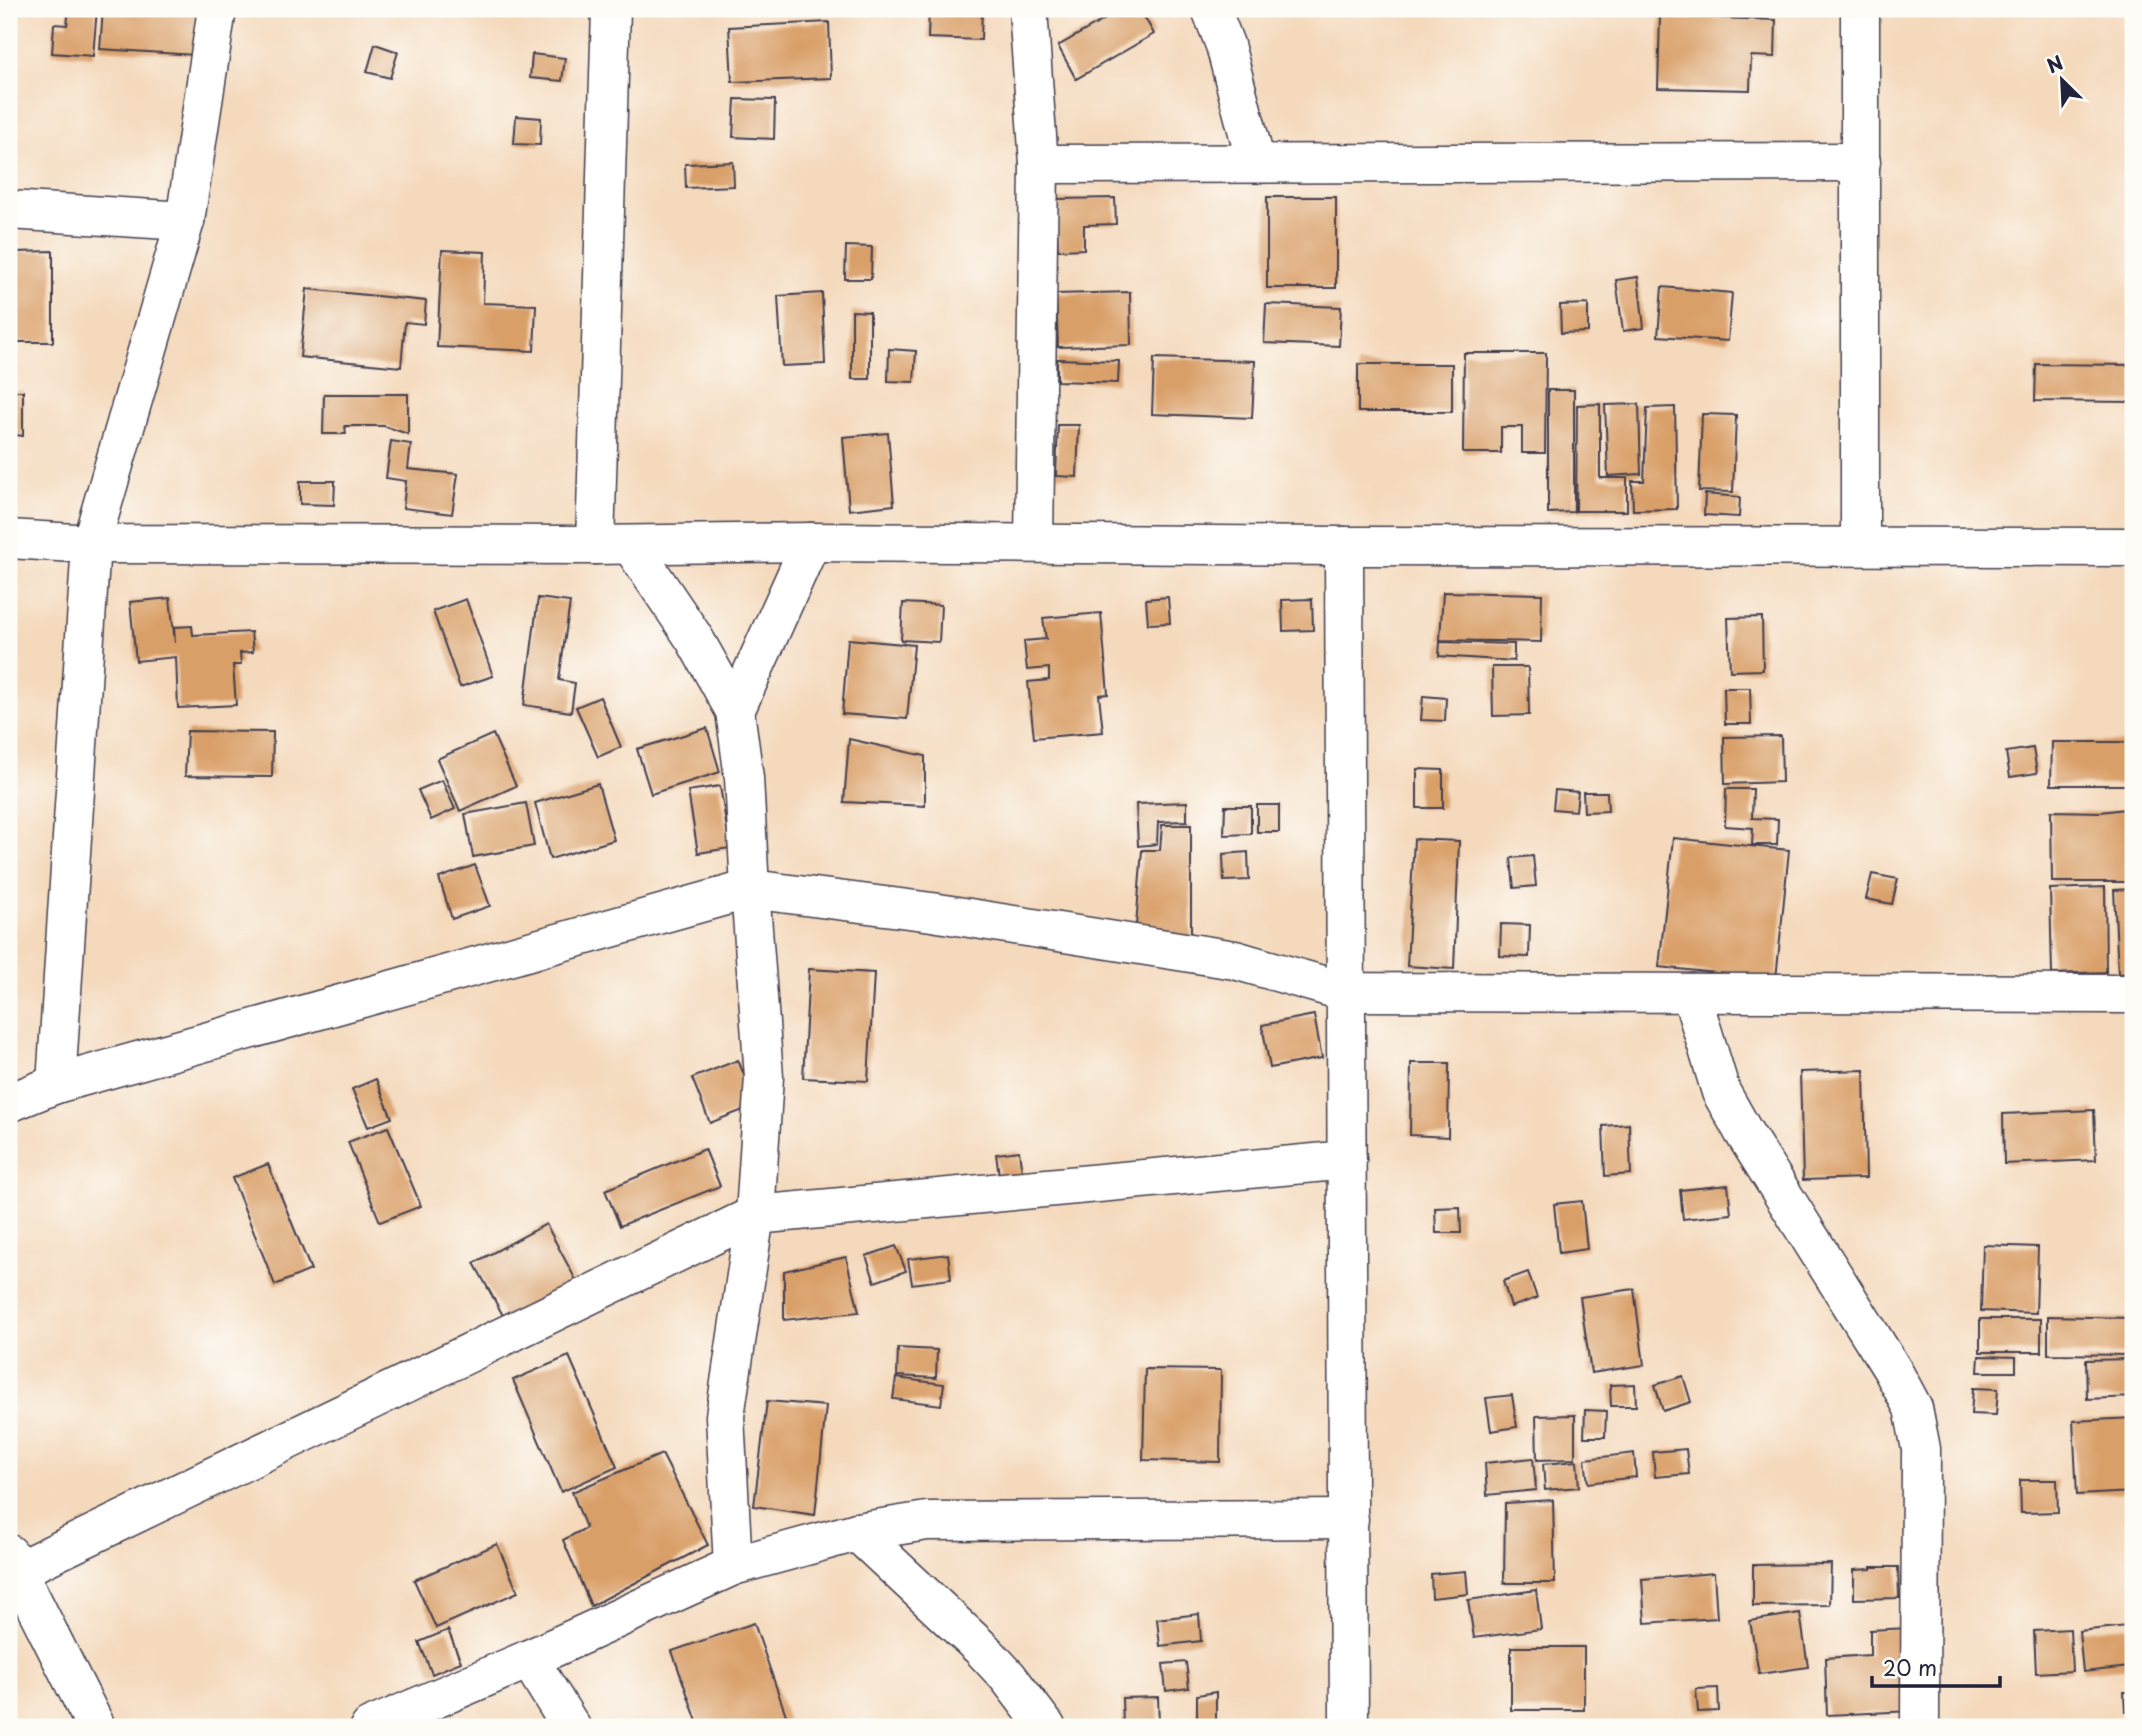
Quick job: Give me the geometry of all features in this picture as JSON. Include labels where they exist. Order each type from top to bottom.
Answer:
[{"type":"street","points":[[56,1084],[91,544],[185,221],[217,9]]},
{"type":"street","points":[[611,9],[613,545],[694,638],[735,711],[744,778],[764,1077],[755,1215],[724,1416],[733,1566]]},
{"type":"street","points":[[1028,9],[1039,164],[1034,542]]},
{"type":"street","points":[[1211,9],[1225,45],[1256,163]]},
{"type":"street","points":[[1860,9],[1860,546]]},
{"type":"street","points":[[1039,164],[1861,162]]},
{"type":"street","points":[[9,210],[185,221]]},
{"type":"street","points":[[9,539],[91,544],[613,545],[1034,542],[1344,546],[2133,547]]},
{"type":"street","points":[[735,711],[811,542]]},
{"type":"street","points":[[1344,546],[1349,1727]]},
{"type":"street","points":[[9,1103],[56,1084],[750,890],[932,912],[1235,960],[1346,992],[2133,994]]},
{"type":"street","points":[[1691,993],[1721,1092],[1892,1369],[1913,1408],[1921,1449],[1920,1727]]},
{"type":"street","points":[[96,1727],[13,1563],[755,1215],[1347,1160]]},
{"type":"street","points":[[370,1727],[733,1566],[857,1532],[927,1521],[1349,1519]]},
{"type":"street","points":[[857,1532],[982,1649],[1008,1677],[1046,1727]]},
{"type":"street","points":[[528,1659],[572,1727]]},
{"type":"building","points":[[69,9],[97,9],[93,56],[52,53],[54,24],[67,25]]},
{"type":"building","points":[[103,9],[199,9],[195,55],[100,49]]},
{"type":"building","points":[[929,9],[982,9],[981,40],[928,38]]},
{"type":"building","points":[[1123,9],[1140,9],[1154,34],[1076,79],[1058,46]]},
{"type":"building","points":[[1660,16],[1776,20],[1775,57],[1751,56],[1750,90],[1658,88]]},
{"type":"building","points":[[829,22],[831,78],[732,82],[729,27]]},
{"type":"building","points":[[375,44],[398,52],[390,78],[367,72]]},
{"type":"building","points":[[532,54],[565,58],[562,81],[530,78]]},
{"type":"building","points":[[735,99],[775,100],[774,139],[733,137]]},
{"type":"building","points":[[516,116],[541,118],[540,145],[514,144]]},
{"type":"building","points":[[733,162],[734,186],[686,188],[685,164]]},
{"type":"building","points":[[1267,197],[1336,197],[1336,288],[1267,288]]},
{"type":"building","points":[[1115,198],[1116,224],[1084,225],[1084,249],[1058,250],[1056,199]]},
{"type":"building","points":[[846,246],[872,247],[871,279],[845,279]]},
{"type":"building","points":[[442,250],[485,252],[483,303],[536,305],[534,351],[437,347]]},
{"type":"building","points":[[53,251],[53,342],[14,342],[15,252]]},
{"type":"building","points":[[1638,277],[1644,328],[1623,331],[1616,280]]},
{"type":"building","points":[[1662,287],[1732,293],[1728,341],[1658,336]]},
{"type":"building","points":[[307,289],[426,301],[424,324],[405,322],[401,367],[300,357]]},
{"type":"building","points":[[1130,292],[1131,345],[1058,347],[1056,294]]},
{"type":"building","points":[[822,293],[825,364],[782,366],[778,296]]},
{"type":"building","points":[[1266,304],[1341,307],[1339,346],[1264,343]]},
{"type":"building","points":[[1588,304],[1588,332],[1561,333],[1560,305]]},
{"type":"building","points":[[852,311],[870,312],[870,379],[852,379]]},
{"type":"building","points":[[889,349],[916,351],[914,382],[888,381]]},
{"type":"building","points":[[1464,353],[1546,353],[1545,453],[1522,453],[1522,427],[1501,427],[1501,453],[1463,453]]},
{"type":"building","points":[[1154,358],[1255,361],[1252,418],[1152,414]]},
{"type":"building","points":[[1057,359],[1119,361],[1118,383],[1057,381]]},
{"type":"building","points":[[1358,364],[1452,364],[1452,412],[1358,412]]},
{"type":"building","points":[[2036,364],[2133,365],[2133,402],[2035,401]]},
{"type":"building","points":[[1548,390],[1574,390],[1574,512],[1548,513]]},
{"type":"building","points":[[9,391],[23,391],[23,436],[9,434]]},
{"type":"building","points":[[324,394],[408,394],[408,434],[384,426],[345,426],[346,434],[323,434]]},
{"type":"building","points":[[1600,404],[1600,478],[1627,478],[1627,511],[1576,511],[1577,405]]},
{"type":"building","points":[[1639,404],[1641,474],[1608,476],[1605,405]]},
{"type":"building","points":[[1675,407],[1677,509],[1633,510],[1632,481],[1644,481],[1647,408]]},
{"type":"building","points":[[1702,414],[1736,415],[1733,492],[1699,491]]},
{"type":"building","points":[[1058,425],[1079,425],[1077,477],[1056,476]]},
{"type":"building","points":[[888,433],[894,505],[849,510],[843,437]]},
{"type":"building","points":[[391,441],[411,444],[408,469],[458,474],[452,514],[403,508],[406,481],[386,478]]},
{"type":"building","points":[[300,481],[335,481],[334,505],[300,504]]},
{"type":"building","points":[[1705,494],[1740,497],[1739,517],[1704,515]]},
{"type":"building","points":[[1443,592],[1542,594],[1541,642],[1440,640]]},
{"type":"building","points":[[1168,597],[1170,623],[1148,624],[1146,599]]},
{"type":"building","points":[[170,598],[175,643],[174,627],[192,626],[193,635],[251,632],[253,652],[240,653],[241,665],[233,665],[236,705],[178,708],[176,657],[136,661],[130,602]]},
{"type":"building","points":[[538,598],[570,602],[559,680],[575,683],[571,712],[524,705]]},
{"type":"building","points":[[466,599],[493,676],[460,687],[433,611]]},
{"type":"building","points":[[1312,599],[1313,630],[1283,631],[1282,600]]},
{"type":"building","points":[[903,603],[941,605],[939,642],[901,640]]},
{"type":"building","points":[[1101,613],[1108,694],[1099,695],[1103,732],[1034,738],[1028,682],[1049,680],[1049,668],[1027,670],[1024,641],[1046,639],[1043,618]]},
{"type":"building","points":[[1762,617],[1763,670],[1730,671],[1728,618]]},
{"type":"building","points":[[848,639],[914,645],[907,719],[842,714]]},
{"type":"building","points":[[1440,642],[1514,644],[1514,661],[1439,656]]},
{"type":"building","points":[[1492,667],[1528,667],[1529,715],[1493,716]]},
{"type":"building","points":[[1724,688],[1750,688],[1751,724],[1725,724]]},
{"type":"building","points":[[1423,696],[1446,698],[1445,721],[1421,720]]},
{"type":"building","points":[[600,697],[621,747],[598,757],[576,707]]},
{"type":"building","points":[[707,728],[720,772],[651,794],[637,749]]},
{"type":"building","points":[[187,731],[273,732],[272,777],[185,776]]},
{"type":"building","points":[[493,734],[516,786],[460,811],[437,759]]},
{"type":"building","points":[[1781,736],[1782,782],[1725,784],[1724,737]]},
{"type":"building","points":[[849,739],[925,756],[925,806],[844,802]]},
{"type":"building","points":[[2052,742],[2133,742],[2133,785],[2051,785]]},
{"type":"building","points":[[2033,748],[2037,773],[2010,777],[2006,752]]},
{"type":"building","points":[[1417,769],[1443,770],[1443,808],[1417,808]]},
{"type":"building","points":[[442,780],[455,809],[431,820],[418,790]]},
{"type":"building","points":[[598,784],[614,840],[550,859],[535,803]]},
{"type":"building","points":[[720,786],[730,848],[698,853],[688,791]]},
{"type":"building","points":[[1726,789],[1753,789],[1752,818],[1778,819],[1777,845],[1752,845],[1753,828],[1725,826]]},
{"type":"building","points":[[1555,790],[1578,792],[1576,811],[1553,809]]},
{"type":"building","points":[[1583,792],[1607,792],[1608,811],[1584,812]]},
{"type":"building","points":[[1187,802],[1187,821],[1158,822],[1157,844],[1138,846],[1136,804]]},
{"type":"building","points":[[526,803],[534,846],[473,857],[465,814]]},
{"type":"building","points":[[1257,805],[1279,805],[1279,832],[1257,832]]},
{"type":"building","points":[[1225,806],[1251,806],[1251,834],[1224,835]]},
{"type":"building","points":[[2133,808],[2133,882],[2052,882],[2051,811],[2101,812]]},
{"type":"building","points":[[1162,825],[1191,825],[1191,942],[1136,926],[1142,850],[1160,850]]},
{"type":"building","points":[[1673,838],[1789,850],[1776,979],[1659,967]]},
{"type":"building","points":[[1414,839],[1459,841],[1454,969],[1407,966]]},
{"type":"building","points":[[1248,852],[1249,880],[1224,881],[1223,854]]},
{"type":"building","points":[[1533,856],[1536,886],[1514,888],[1511,858]]},
{"type":"building","points":[[475,865],[490,906],[452,919],[439,878]]},
{"type":"building","points":[[1872,874],[1898,879],[1892,904],[1866,899]]},
{"type":"building","points":[[2105,887],[2106,972],[2052,974],[2050,889]]},
{"type":"building","points":[[2133,889],[2133,973],[2118,974],[2114,890]]},
{"type":"building","points":[[1501,924],[1530,925],[1529,957],[1500,956]]},
{"type":"building","points":[[809,969],[874,973],[868,1081],[803,1078]]},
{"type":"building","points":[[1314,1015],[1322,1058],[1270,1068],[1262,1025]]},
{"type":"building","points":[[738,1060],[756,1105],[710,1123],[692,1078]]},
{"type":"building","points":[[1411,1063],[1449,1063],[1448,1137],[1410,1135]]},
{"type":"building","points":[[1864,1070],[1866,1178],[1803,1180],[1800,1072]]},
{"type":"building","points":[[376,1079],[392,1118],[368,1127],[352,1089]]},
{"type":"building","points":[[2094,1110],[2096,1160],[2004,1164],[2003,1114]]},
{"type":"building","points":[[1629,1124],[1631,1174],[1605,1176],[1603,1126]]},
{"type":"building","points":[[388,1127],[421,1206],[380,1222],[348,1142]]},
{"type":"building","points":[[705,1149],[720,1186],[620,1226],[605,1190]]},
{"type":"building","points":[[1019,1151],[1023,1179],[1000,1182],[996,1154]]},
{"type":"building","points":[[268,1164],[311,1270],[275,1285],[232,1178]]},
{"type":"building","points":[[1728,1185],[1731,1214],[1683,1219],[1680,1190]]},
{"type":"building","points":[[1582,1201],[1587,1249],[1559,1253],[1554,1204]]},
{"type":"building","points":[[1460,1207],[1461,1233],[1436,1233],[1435,1208]]},
{"type":"building","points":[[546,1224],[577,1282],[506,1321],[474,1263]]},
{"type":"building","points":[[1983,1245],[2038,1247],[2036,1313],[1981,1311]]},
{"type":"building","points":[[896,1246],[906,1271],[875,1282],[866,1256]]},
{"type":"building","points":[[948,1254],[951,1279],[912,1284],[908,1259]]},
{"type":"building","points":[[846,1257],[859,1312],[784,1320],[784,1271]]},
{"type":"building","points":[[1528,1272],[1537,1298],[1511,1307],[1503,1281]]},
{"type":"building","points":[[1634,1289],[1644,1365],[1591,1373],[1580,1297]]},
{"type":"building","points":[[2048,1316],[2131,1318],[2130,1355],[2048,1354]]},
{"type":"building","points":[[1980,1319],[2041,1319],[2041,1352],[1980,1352]]},
{"type":"building","points":[[898,1348],[937,1350],[936,1378],[897,1376]]},
{"type":"building","points":[[569,1356],[617,1467],[561,1492],[513,1380]]},
{"type":"building","points":[[1979,1356],[2016,1357],[2016,1372],[1978,1372]]},
{"type":"building","points":[[2133,1359],[2133,1397],[2087,1399],[2086,1360]]},
{"type":"building","points":[[1145,1369],[1221,1370],[1220,1462],[1143,1460]]},
{"type":"building","points":[[1683,1376],[1691,1402],[1663,1411],[1655,1385]]},
{"type":"building","points":[[896,1378],[944,1384],[941,1405],[893,1399]]},
{"type":"building","points":[[1635,1384],[1636,1406],[1611,1406],[1610,1385]]},
{"type":"building","points":[[1973,1388],[1998,1389],[1996,1415],[1971,1414]]},
{"type":"building","points":[[1512,1395],[1517,1427],[1491,1431],[1486,1398]]},
{"type":"building","points":[[767,1401],[826,1406],[815,1515],[754,1506]]},
{"type":"building","points":[[1585,1410],[1606,1411],[1605,1437],[1584,1437]]},
{"type":"building","points":[[1575,1415],[1575,1459],[1537,1460],[1536,1416]]},
{"type":"building","points":[[2133,1418],[2133,1492],[2077,1495],[2073,1421]]},
{"type":"building","points":[[1686,1449],[1689,1474],[1655,1477],[1653,1452]]},
{"type":"building","points":[[1634,1453],[1636,1477],[1588,1483],[1585,1459]]},
{"type":"building","points":[[662,1454],[708,1545],[591,1606],[563,1540],[586,1528],[572,1492]]},
{"type":"building","points":[[1533,1458],[1536,1490],[1487,1495],[1485,1463]]},
{"type":"building","points":[[1577,1461],[1579,1487],[1545,1490],[1543,1464]]},
{"type":"building","points":[[2020,1480],[2057,1480],[2058,1512],[2021,1513]]},
{"type":"building","points":[[1553,1500],[1555,1583],[1504,1583],[1505,1503]]},
{"type":"building","points":[[497,1544],[518,1592],[436,1628],[414,1580]]},
{"type":"building","points":[[1831,1564],[1830,1605],[1753,1606],[1753,1565]]},
{"type":"building","points":[[1898,1567],[1899,1598],[1854,1599],[1854,1570]]},
{"type":"building","points":[[1466,1571],[1468,1594],[1432,1598],[1431,1574]]},
{"type":"building","points":[[1714,1573],[1717,1618],[1645,1623],[1642,1579]]},
{"type":"building","points":[[1536,1590],[1541,1629],[1474,1638],[1468,1600]]},
{"type":"building","points":[[1800,1613],[1808,1667],[1759,1674],[1750,1621]]},
{"type":"building","points":[[1199,1614],[1201,1641],[1160,1646],[1157,1619]]},
{"type":"building","points":[[754,1623],[788,1721],[770,1727],[699,1727],[672,1651]]},
{"type":"building","points":[[2127,1626],[2130,1667],[2083,1672],[2079,1631]]},
{"type":"building","points":[[1908,1628],[1912,1711],[1827,1715],[1825,1658],[1870,1655],[1870,1630]]},
{"type":"building","points":[[2070,1629],[2072,1671],[2036,1673],[2034,1631]]},
{"type":"building","points":[[448,1630],[461,1662],[432,1674],[419,1642]]},
{"type":"building","points":[[1511,1647],[1584,1647],[1584,1710],[1511,1710]]},
{"type":"building","points":[[1186,1662],[1189,1688],[1166,1691],[1163,1664]]},
{"type":"building","points":[[1718,1688],[1719,1711],[1698,1712],[1696,1689]]},
{"type":"building","points":[[1216,1692],[1216,1727],[1197,1727],[1197,1695]]},
{"type":"building","points":[[2124,1692],[2133,1692],[2133,1711],[2125,1712]]},
{"type":"building","points":[[1158,1697],[1159,1724],[1123,1725],[1122,1698]]}]
